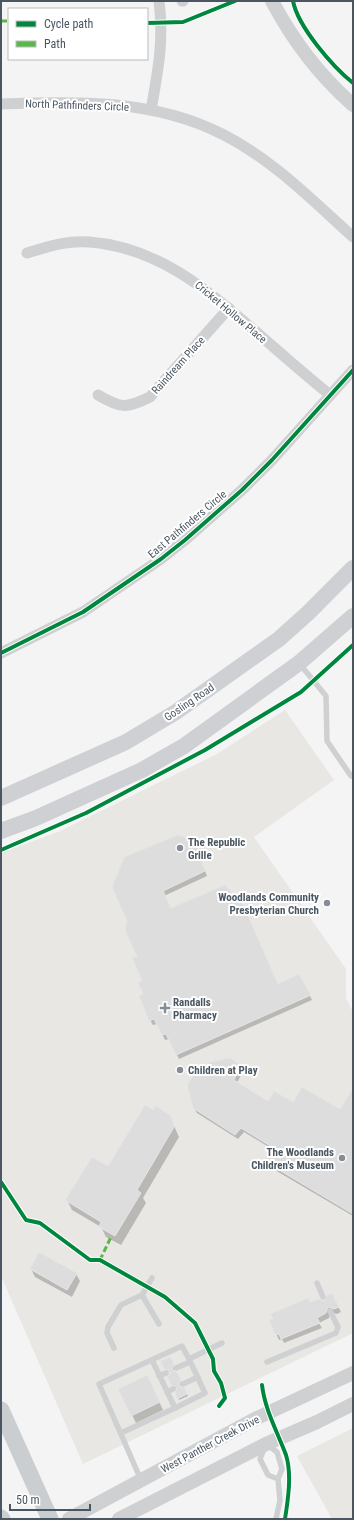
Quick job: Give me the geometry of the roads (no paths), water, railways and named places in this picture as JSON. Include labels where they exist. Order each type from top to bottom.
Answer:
[{"type":"main road","name":"Gosling Road","points":[[1,798],[126,742],[176,712],[279,639],[308,613],[353,568]]},
{"type":"main road","points":[[1,831],[36,818],[142,770],[184,746],[299,663],[353,616]]},
{"type":"main road","points":[[1,1410],[50,1519]]},
{"type":"street","points":[[151,110],[161,54],[162,22],[159,1]]},
{"type":"street","points":[[272,1],[299,47],[311,62],[353,105]]},
{"type":"street","name":"North Pathfinders Circle","points":[[1,104],[92,104],[151,110],[192,121],[222,134],[240,144],[287,178],[353,237]]},
{"type":"street","name":"Cricket Hollow Place","points":[[27,253],[72,242],[88,242],[115,246],[170,266],[209,291],[330,395]]},
{"type":"street","name":"Raindream Place","points":[[98,395],[116,405],[135,405],[150,397],[229,308]]},
{"type":"street","name":"East Pathfinders Circle","points":[[1,653],[83,612],[162,559],[242,490],[353,370]]},
{"type":"street","name":"West Panther Creek Drive","points":[[69,1519],[257,1418],[353,1373]]},
{"type":"street","points":[[119,1519],[266,1444],[317,1422],[353,1404]]},
{"type":"lane","points":[[299,663],[326,696],[328,740],[351,776]]},
{"type":"lane","points":[[114,1348],[107,1333],[108,1327],[121,1305],[142,1295],[152,1278]]},
{"type":"lane","points":[[317,1283],[323,1297]]},
{"type":"lane","points":[[142,1295],[159,1324]]},
{"type":"lane","points":[[267,1362],[336,1333],[338,1327],[330,1311]]},
{"type":"lane","points":[[176,1368],[222,1343]]},
{"type":"lane","points":[[120,1433],[205,1393],[182,1346],[99,1384],[120,1433],[141,1480]]},
{"type":"lane","points":[[152,1360],[175,1408]]},
{"type":"lane","points":[[159,1376],[166,1373]]},
{"type":"lane","points":[[183,1384],[198,1377]]},
{"type":"lane","points":[[167,1392],[173,1389]]},
{"type":"lane","points":[[276,1519],[280,1500],[278,1479],[282,1469],[276,1452],[266,1444],[260,1459],[268,1475],[278,1479]]},
{"type":"place","name":"The Republic Grille","points":[[180,848]]},
{"type":"place","name":"Woodlands Community Presbyterian Church","points":[[327,903]]},
{"type":"place","name":"Randalls Pharmacy","points":[[165,1008]]},
{"type":"place","name":"Children at Play","points":[[180,1070]]},
{"type":"place","name":"The Woodlands Children's Museum","points":[[342,1158]]}]
